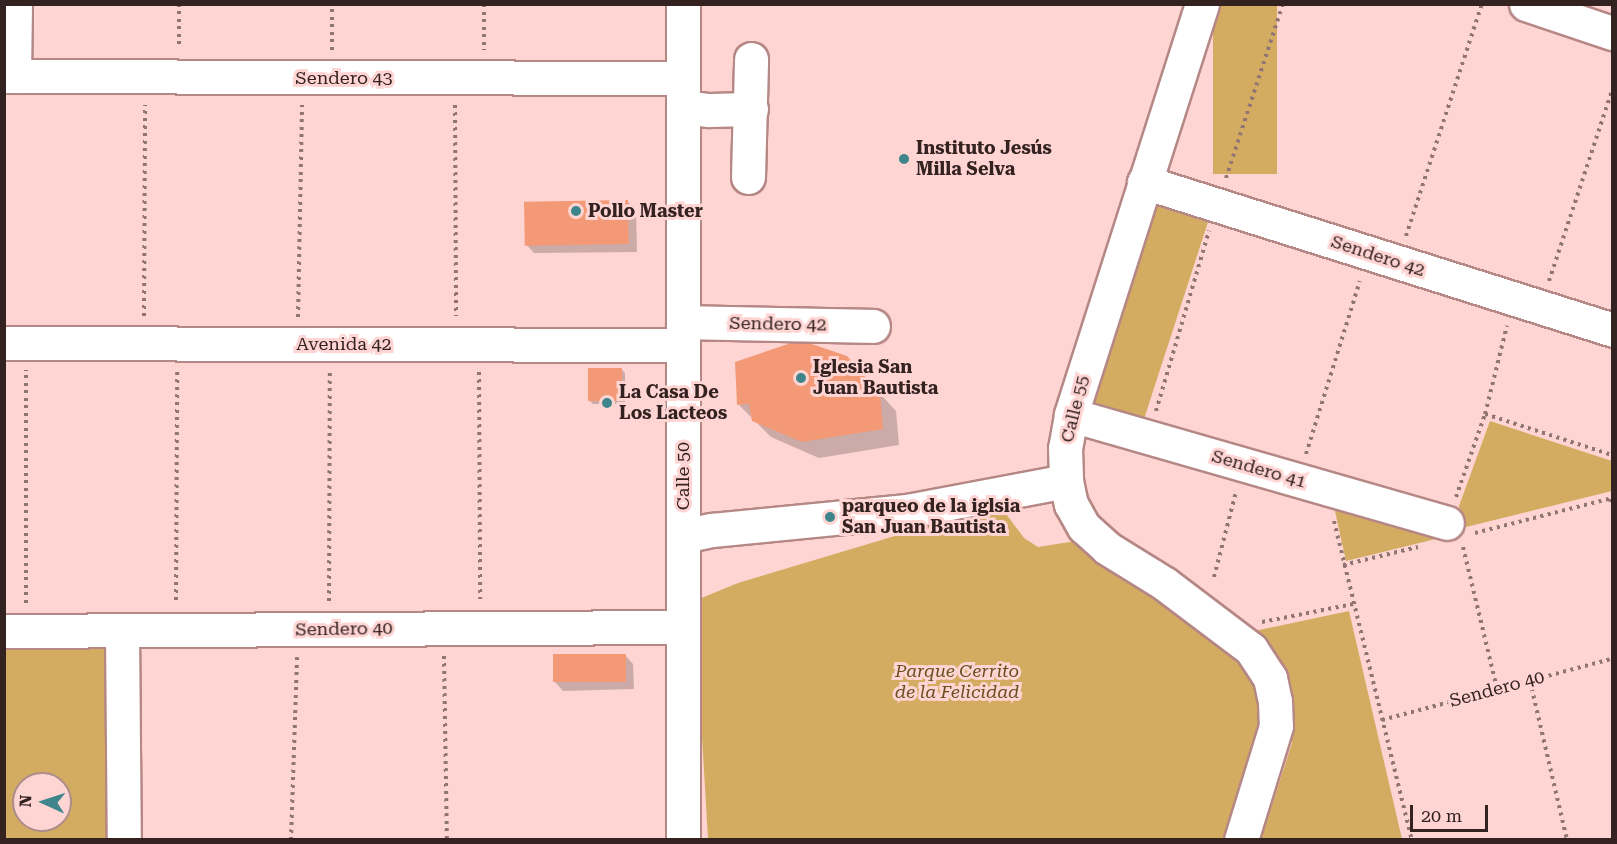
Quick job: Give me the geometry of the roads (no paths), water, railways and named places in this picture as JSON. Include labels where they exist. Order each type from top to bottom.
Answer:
[{"type":"street","points":[[9,76],[15,4]]},
{"type":"street","name":"Calle 50","points":[[683,4],[683,840]]},
{"type":"street","name":"Calle 55","points":[[1202,4],[1071,415],[1065,448],[1066,481],[1071,504],[1084,527],[1107,548],[1164,584],[1251,649],[1270,678],[1275,701],[1276,726],[1241,840]]},
{"type":"street","points":[[1526,4],[1612,33]]},
{"type":"street","points":[[748,177],[752,109],[751,59]]},
{"type":"street","name":"Sendero 43","points":[[9,76],[470,78],[683,93],[709,110],[752,109]]},
{"type":"street","name":"Sendero 42","points":[[1144,182],[1612,330]]},
{"type":"street","name":"Sendero 42","points":[[683,333],[873,326]]},
{"type":"street","name":"Avenida 42","points":[[15,343],[467,344],[683,333]]},
{"type":"street","name":"Sendero 41","points":[[1071,415],[1312,484],[1452,534]]},
{"type":"street","points":[[683,536],[712,530],[907,511],[1066,481]]},
{"type":"street","name":"Sendero 40","points":[[15,631],[683,627]]},
{"type":"street","points":[[122,631],[124,840]]},
{"type":"place","name":"Instituto Jesús Milla Selva","points":[[904,159]]},
{"type":"place","name":"Pollo Master","points":[[576,211]]},
{"type":"place","name":"Iglesia San Juan Bautista","points":[[801,378]]},
{"type":"place","name":"La Casa De Los Lacteos","points":[[607,403]]},
{"type":"place","name":"parqueo de la iglsia San Juan Bautista","points":[[830,517]]},
{"type":"park label","name":"Parque Cerrito de la Felicidad","points":[[957,682]]}]
